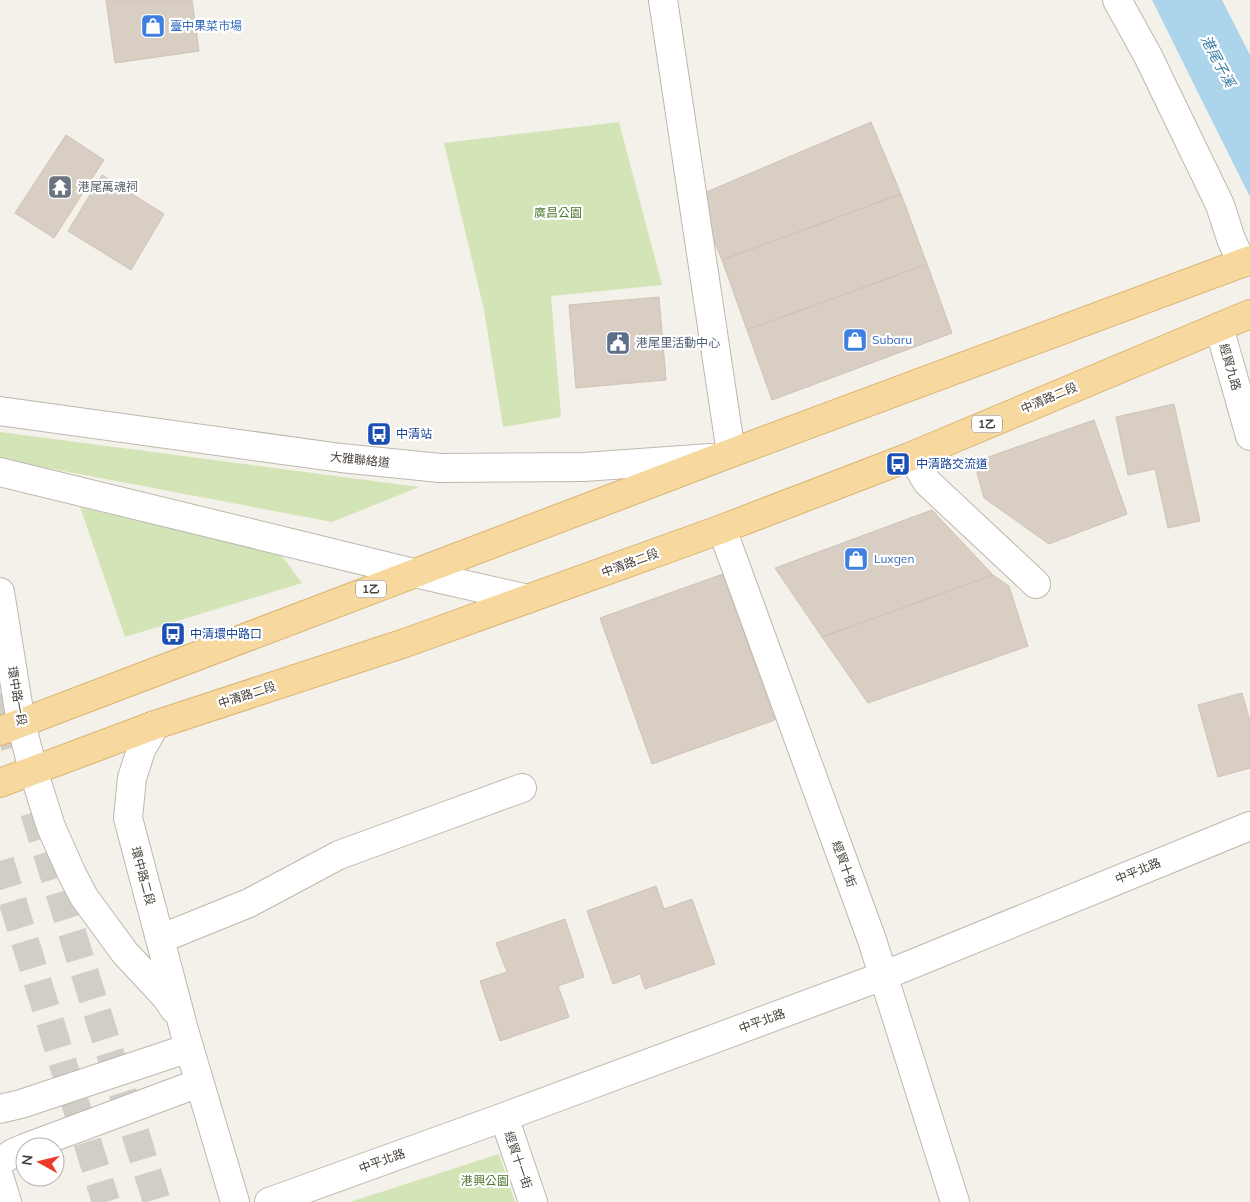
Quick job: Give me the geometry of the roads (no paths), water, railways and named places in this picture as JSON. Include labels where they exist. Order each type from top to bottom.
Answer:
[{"type":"main road","name":"1乙","points":[[11,727],[414,573],[1246,261]]},
{"type":"main road","name":"中清路二段","points":[[0,784],[155,724],[395,646],[722,529],[912,456],[1250,314]]},
{"type":"street","points":[[663,0],[727,455]]},
{"type":"street","points":[[1117,0],[1148,56],[1220,205],[1231,239],[1246,261]]},
{"type":"street","name":"經貿九路","points":[[1219,327],[1250,436]]},
{"type":"street","name":"大雅聯絡道","points":[[0,411],[341,458],[440,468],[584,467],[727,455]]},
{"type":"street","points":[[912,456],[927,482],[1036,584]]},
{"type":"street","points":[[0,472],[528,599]]},
{"type":"street","name":"經貿十街","points":[[722,529],[872,940],[955,1202]]},
{"type":"street","name":"環中路一段","points":[[0,592],[11,727],[33,770]]},
{"type":"street","name":"環中路二段","points":[[155,724],[141,750],[132,778],[128,818],[186,1039],[234,1202]]},
{"type":"street","name":"環中路二段","points":[[33,770],[50,827],[84,897],[125,953],[166,997],[175,1010],[186,1039]]},
{"type":"street","points":[[160,939],[249,902],[339,854],[522,788]]},
{"type":"street","name":"中平北路","points":[[269,1202],[883,976],[1250,826]]},
{"type":"street","points":[[0,1109],[21,1104],[186,1039]]},
{"type":"street","points":[[55,1137],[199,1082]]},
{"type":"street","name":"經貿十一街","points":[[504,1117],[533,1202]]},
{"type":"street","points":[[0,1162],[15,1152]]},
{"type":"street","points":[[0,1179],[7,1202]]},
{"type":"water","name":"港尾子溪","points":[[1152,0],[1222,0],[1250,55],[1250,197]]},
{"type":"tunnel","points":[[0,693],[15,747]]},
{"type":"tunnel","points":[[34,812],[157,1202]]},
{"type":"tunnel","points":[[0,861],[106,1202]]},
{"type":"place","name":"臺中果菜市場","points":[[153,26]]},
{"type":"place","name":"港尾萬魂祠","points":[[60,187]]},
{"type":"place","name":"Subaru","points":[[855,340]]},
{"type":"place","name":"港尾里活動中心","points":[[618,343]]},
{"type":"place","name":"中清站","points":[[379,434]]},
{"type":"place","name":"中清路交流道","points":[[898,464]]},
{"type":"place","name":"Luxgen","points":[[856,559]]},
{"type":"place","name":"中清環中路口","points":[[173,634]]},
{"type":"park label","name":"廣昌公園","points":[[558,213]]},
{"type":"park label","name":"港興公園","points":[[485,1181]]}]
